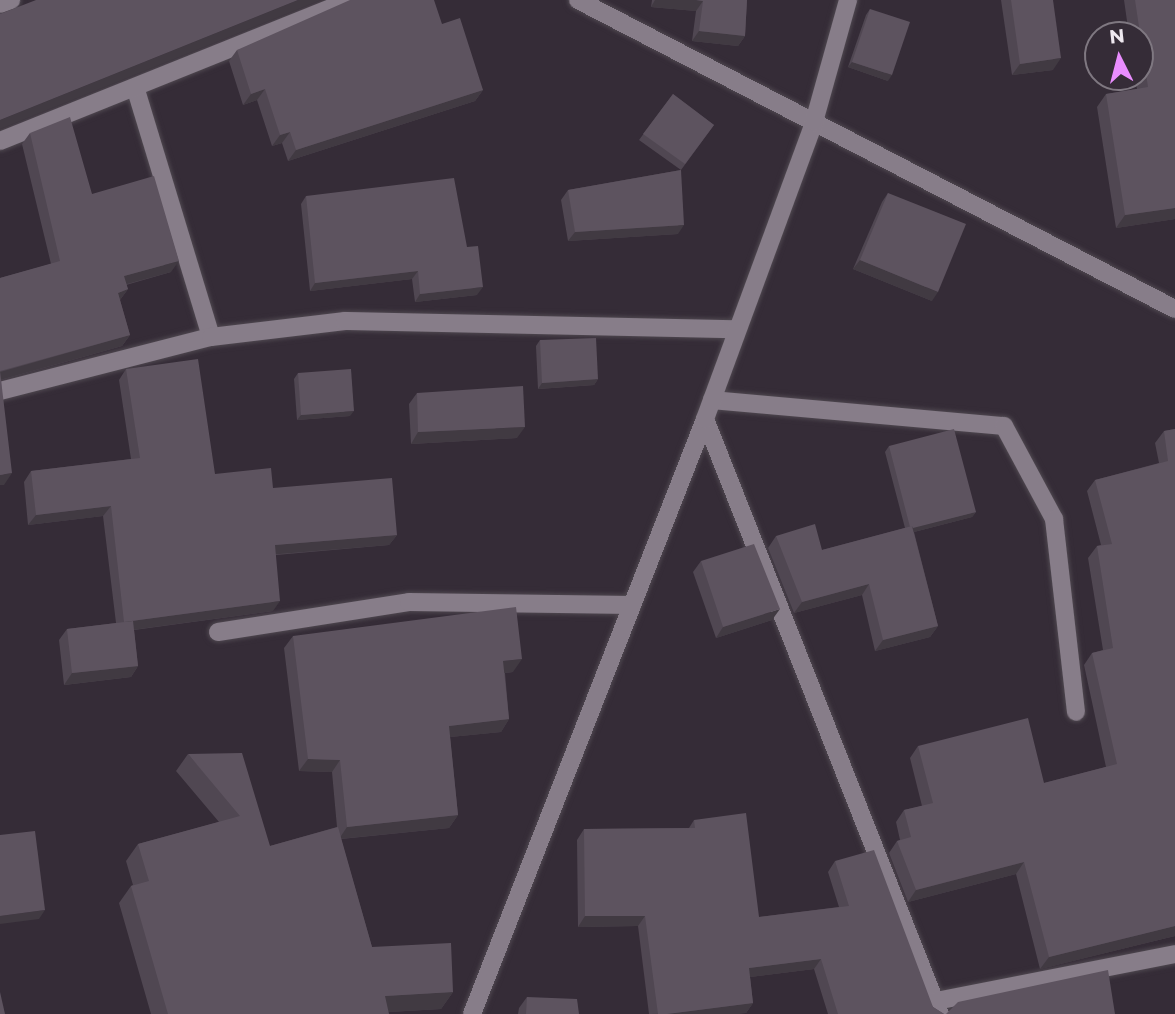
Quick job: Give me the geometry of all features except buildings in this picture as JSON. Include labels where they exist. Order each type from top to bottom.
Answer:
[{"type":"street","points":[[0,4],[11,0]]},
{"type":"street","points":[[0,141],[136,90],[351,0]]},
{"type":"street","points":[[578,0],[1175,309]]},
{"type":"street","points":[[472,1014],[705,419],[814,122],[848,0]]},
{"type":"street","points":[[136,90],[211,337]]},
{"type":"street","points":[[0,391],[211,337],[345,321],[737,329]]},
{"type":"street","points":[[712,400],[1004,426],[1054,519],[1076,712]]},
{"type":"street","points":[[705,419],[938,1007],[1175,954]]},
{"type":"street","points":[[218,632],[409,602],[632,604]]}]
